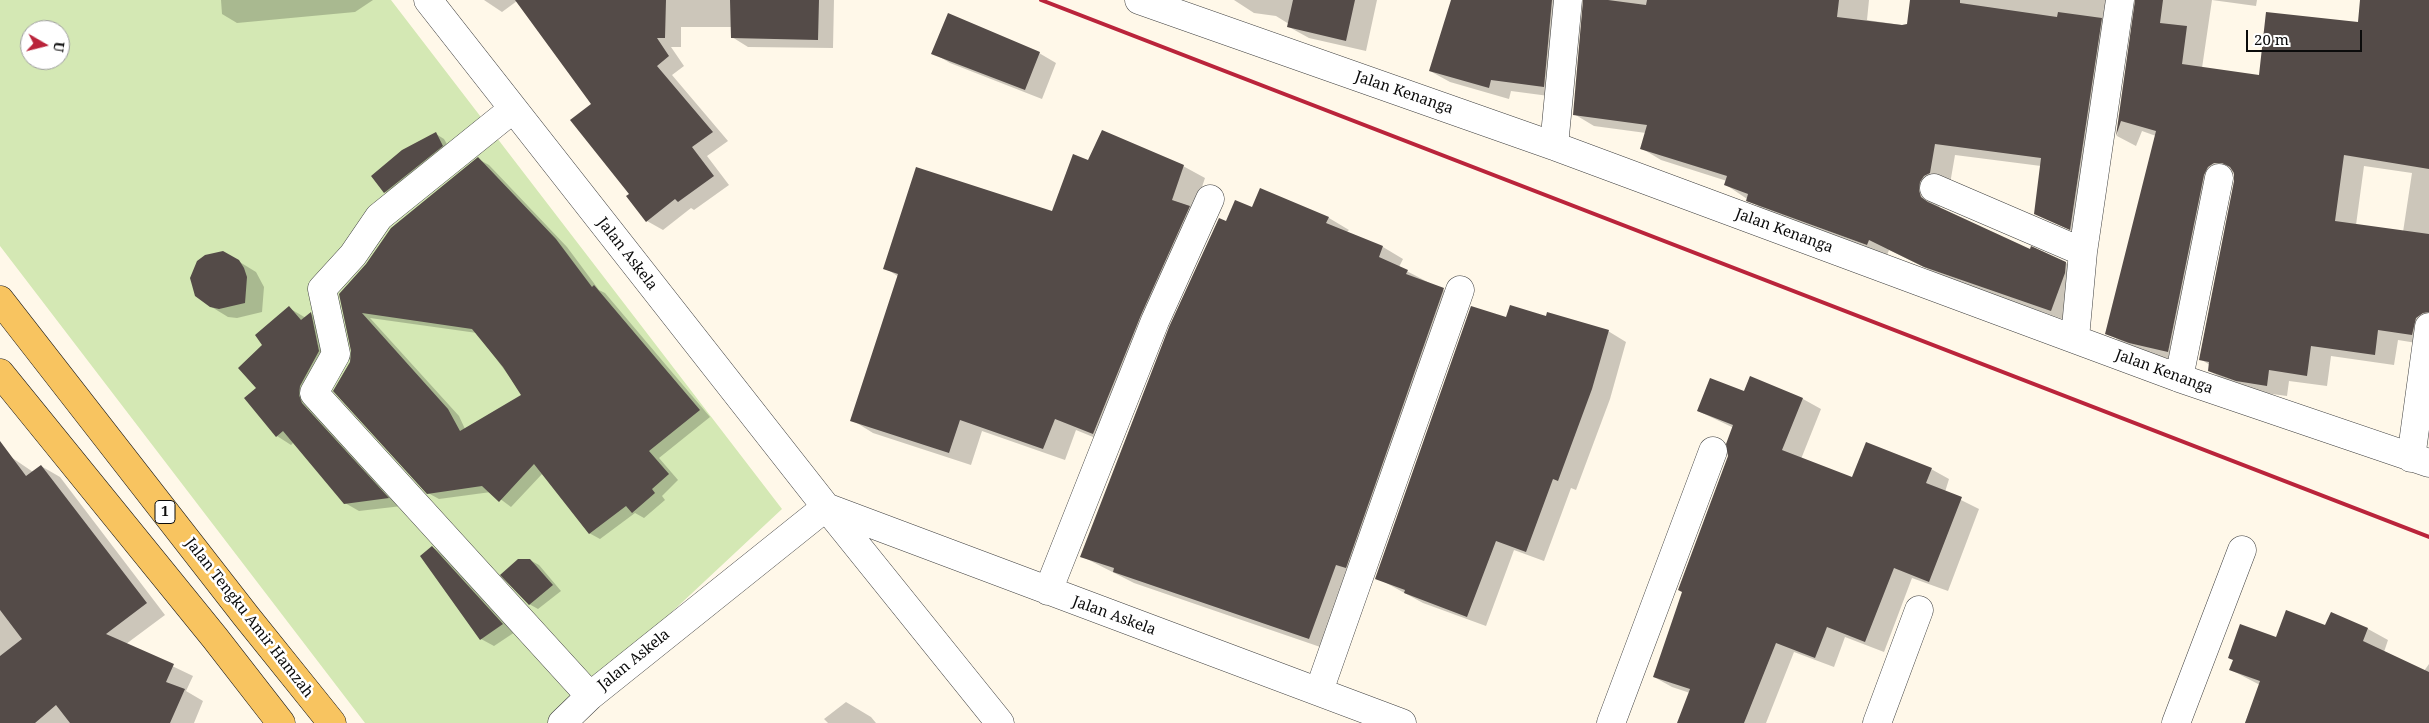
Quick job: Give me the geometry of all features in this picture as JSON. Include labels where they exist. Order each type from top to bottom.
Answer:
[{"type":"main road","name":"Jalan Tengku Amir Hamzah","points":[[0,300],[246,616],[332,723]]},
{"type":"main road","points":[[0,374],[209,631],[272,721]]},
{"type":"street","name":"Jalan Askela","points":[[428,0],[826,507],[1000,723]]},
{"type":"street","name":"Jalan Kenanga","points":[[1139,0],[1554,146],[2179,378],[2420,460]]},
{"type":"street","points":[[1554,146],[1568,0]]},
{"type":"street","points":[[2075,338],[2083,252],[2120,0]]},
{"type":"street","points":[[513,109],[378,217],[353,255],[322,289],[336,354],[314,393],[590,696]]},
{"type":"street","points":[[2179,378],[2219,178]]},
{"type":"street","points":[[1934,188],[2083,252]]},
{"type":"street","points":[[1048,591],[1155,321],[1210,199]]},
{"type":"street","points":[[1319,691],[1460,290]]},
{"type":"street","points":[[2420,460],[2429,327]]},
{"type":"street","points":[[1611,723],[1713,451]]},
{"type":"street","name":"Jalan Askela","points":[[826,507],[1402,723]]},
{"type":"street","name":"Jalan Askela","points":[[562,723],[590,696],[826,507]]},
{"type":"street","points":[[2176,723],[2242,550]]},
{"type":"street","points":[[1877,723],[1919,610]]},
{"type":"green space","points":[[0,0],[391,0],[782,509],[553,723],[365,723],[0,246]]},
{"type":"building","points":[[515,0],[666,0],[665,38],[657,38],[669,56],[657,66],[713,132],[692,147],[714,176],[678,202],[675,199],[646,222],[626,196],[629,194],[570,120],[591,104]]},
{"type":"building","points":[[730,0],[819,0],[818,40],[731,38]]},
{"type":"building","points":[[1293,0],[1355,0],[1346,41],[1287,27]]},
{"type":"building","points":[[1451,0],[1552,0],[1544,87],[1491,80],[1489,88],[1429,71]]},
{"type":"building","points":[[1583,0],[1608,0],[1646,5],[1647,0],[1839,0],[1837,17],[1902,25],[1907,24],[1910,0],[1960,0],[1960,3],[2057,17],[2058,12],[2102,18],[2070,230],[2034,214],[2041,158],[1935,144],[1930,173],[1924,176],[1920,182],[1919,190],[1921,197],[1928,202],[2030,249],[2031,246],[2066,262],[2065,273],[2051,311],[1924,267],[1869,240],[1867,245],[1746,201],[1748,194],[1724,185],[1727,176],[1640,149],[1647,125],[1573,115]]},
{"type":"building","points":[[2135,0],[2163,0],[2160,23],[2187,26],[2182,64],[2259,75],[2266,12],[2358,22],[2360,0],[2429,0],[2429,169],[2344,155],[2335,221],[2429,234],[2429,312],[2423,313],[2416,318],[2412,335],[2378,330],[2375,355],[2311,346],[2307,376],[2269,370],[2267,386],[2236,381],[2208,371],[2209,362],[2199,360],[2234,181],[2234,173],[2230,167],[2222,163],[2214,163],[2208,167],[2204,175],[2168,352],[2129,343],[2105,334],[2156,131],[2121,121],[2116,136]]},
{"type":"building","points":[[948,13],[1040,52],[1025,90],[931,54]]},
{"type":"building","points":[[1102,130],[1184,165],[1172,200],[1190,206],[1141,315],[1093,434],[1055,419],[1043,449],[960,420],[949,453],[850,421],[898,274],[883,269],[916,167],[1052,211],[1073,154],[1088,160]]},
{"type":"building","points":[[436,132],[443,146],[384,193],[371,176],[402,150]]},
{"type":"building","points":[[478,157],[556,239],[592,287],[594,285],[700,410],[649,451],[669,474],[652,489],[655,493],[632,513],[626,506],[589,534],[534,464],[499,502],[482,486],[427,494],[333,391],[350,362],[351,351],[339,294],[366,264],[391,228]],"holes":[[[362,313],[472,329],[503,367],[521,395],[460,431],[448,409]]]},
{"type":"building","points":[[1260,188],[1329,217],[1326,223],[1383,246],[1379,257],[1408,270],[1406,274],[1444,288],[1346,568],[1336,565],[1309,639],[1113,572],[1114,568],[1080,557],[1169,327],[1219,218],[1226,221],[1235,200],[1252,207]]},
{"type":"building","points":[[223,251],[239,260],[247,277],[245,303],[219,309],[210,307],[195,296],[190,278],[197,261],[205,255]]},
{"type":"building","points":[[1510,305],[1546,316],[1547,312],[1609,330],[1592,389],[1558,481],[1553,479],[1526,552],[1496,541],[1467,617],[1404,593],[1405,590],[1375,579],[1471,306],[1506,317]]},
{"type":"building","points":[[289,306],[301,320],[311,312],[319,351],[300,386],[299,395],[302,403],[389,498],[344,504],[283,431],[276,437],[244,398],[256,388],[238,368],[262,345],[255,335]]},
{"type":"building","points":[[1750,376],[1803,398],[1782,450],[1852,477],[1866,442],[1932,468],[1926,483],[1962,497],[1929,582],[1894,568],[1865,642],[1827,627],[1815,658],[1776,643],[1744,723],[1677,723],[1690,689],[1653,677],[1682,592],[1678,590],[1728,456],[1726,444],[1733,425],[1697,411],[1710,378],[1744,391]]},
{"type":"building","points":[[0,441],[26,476],[41,465],[147,603],[106,634],[174,664],[166,682],[185,689],[170,723],[70,723],[56,705],[35,723],[0,723],[0,656],[22,639],[0,610]]},
{"type":"building","points":[[432,546],[503,624],[480,640],[420,556]]},
{"type":"building","points":[[518,559],[530,559],[553,585],[529,605],[500,575]]},
{"type":"building","points":[[2286,610],[2325,625],[2331,612],[2368,628],[2363,641],[2429,672],[2429,723],[2245,723],[2260,681],[2229,670],[2233,660],[2228,658],[2240,624],[2276,637]]},
{"type":"railway","points":[[1041,0],[2429,537]]}]
